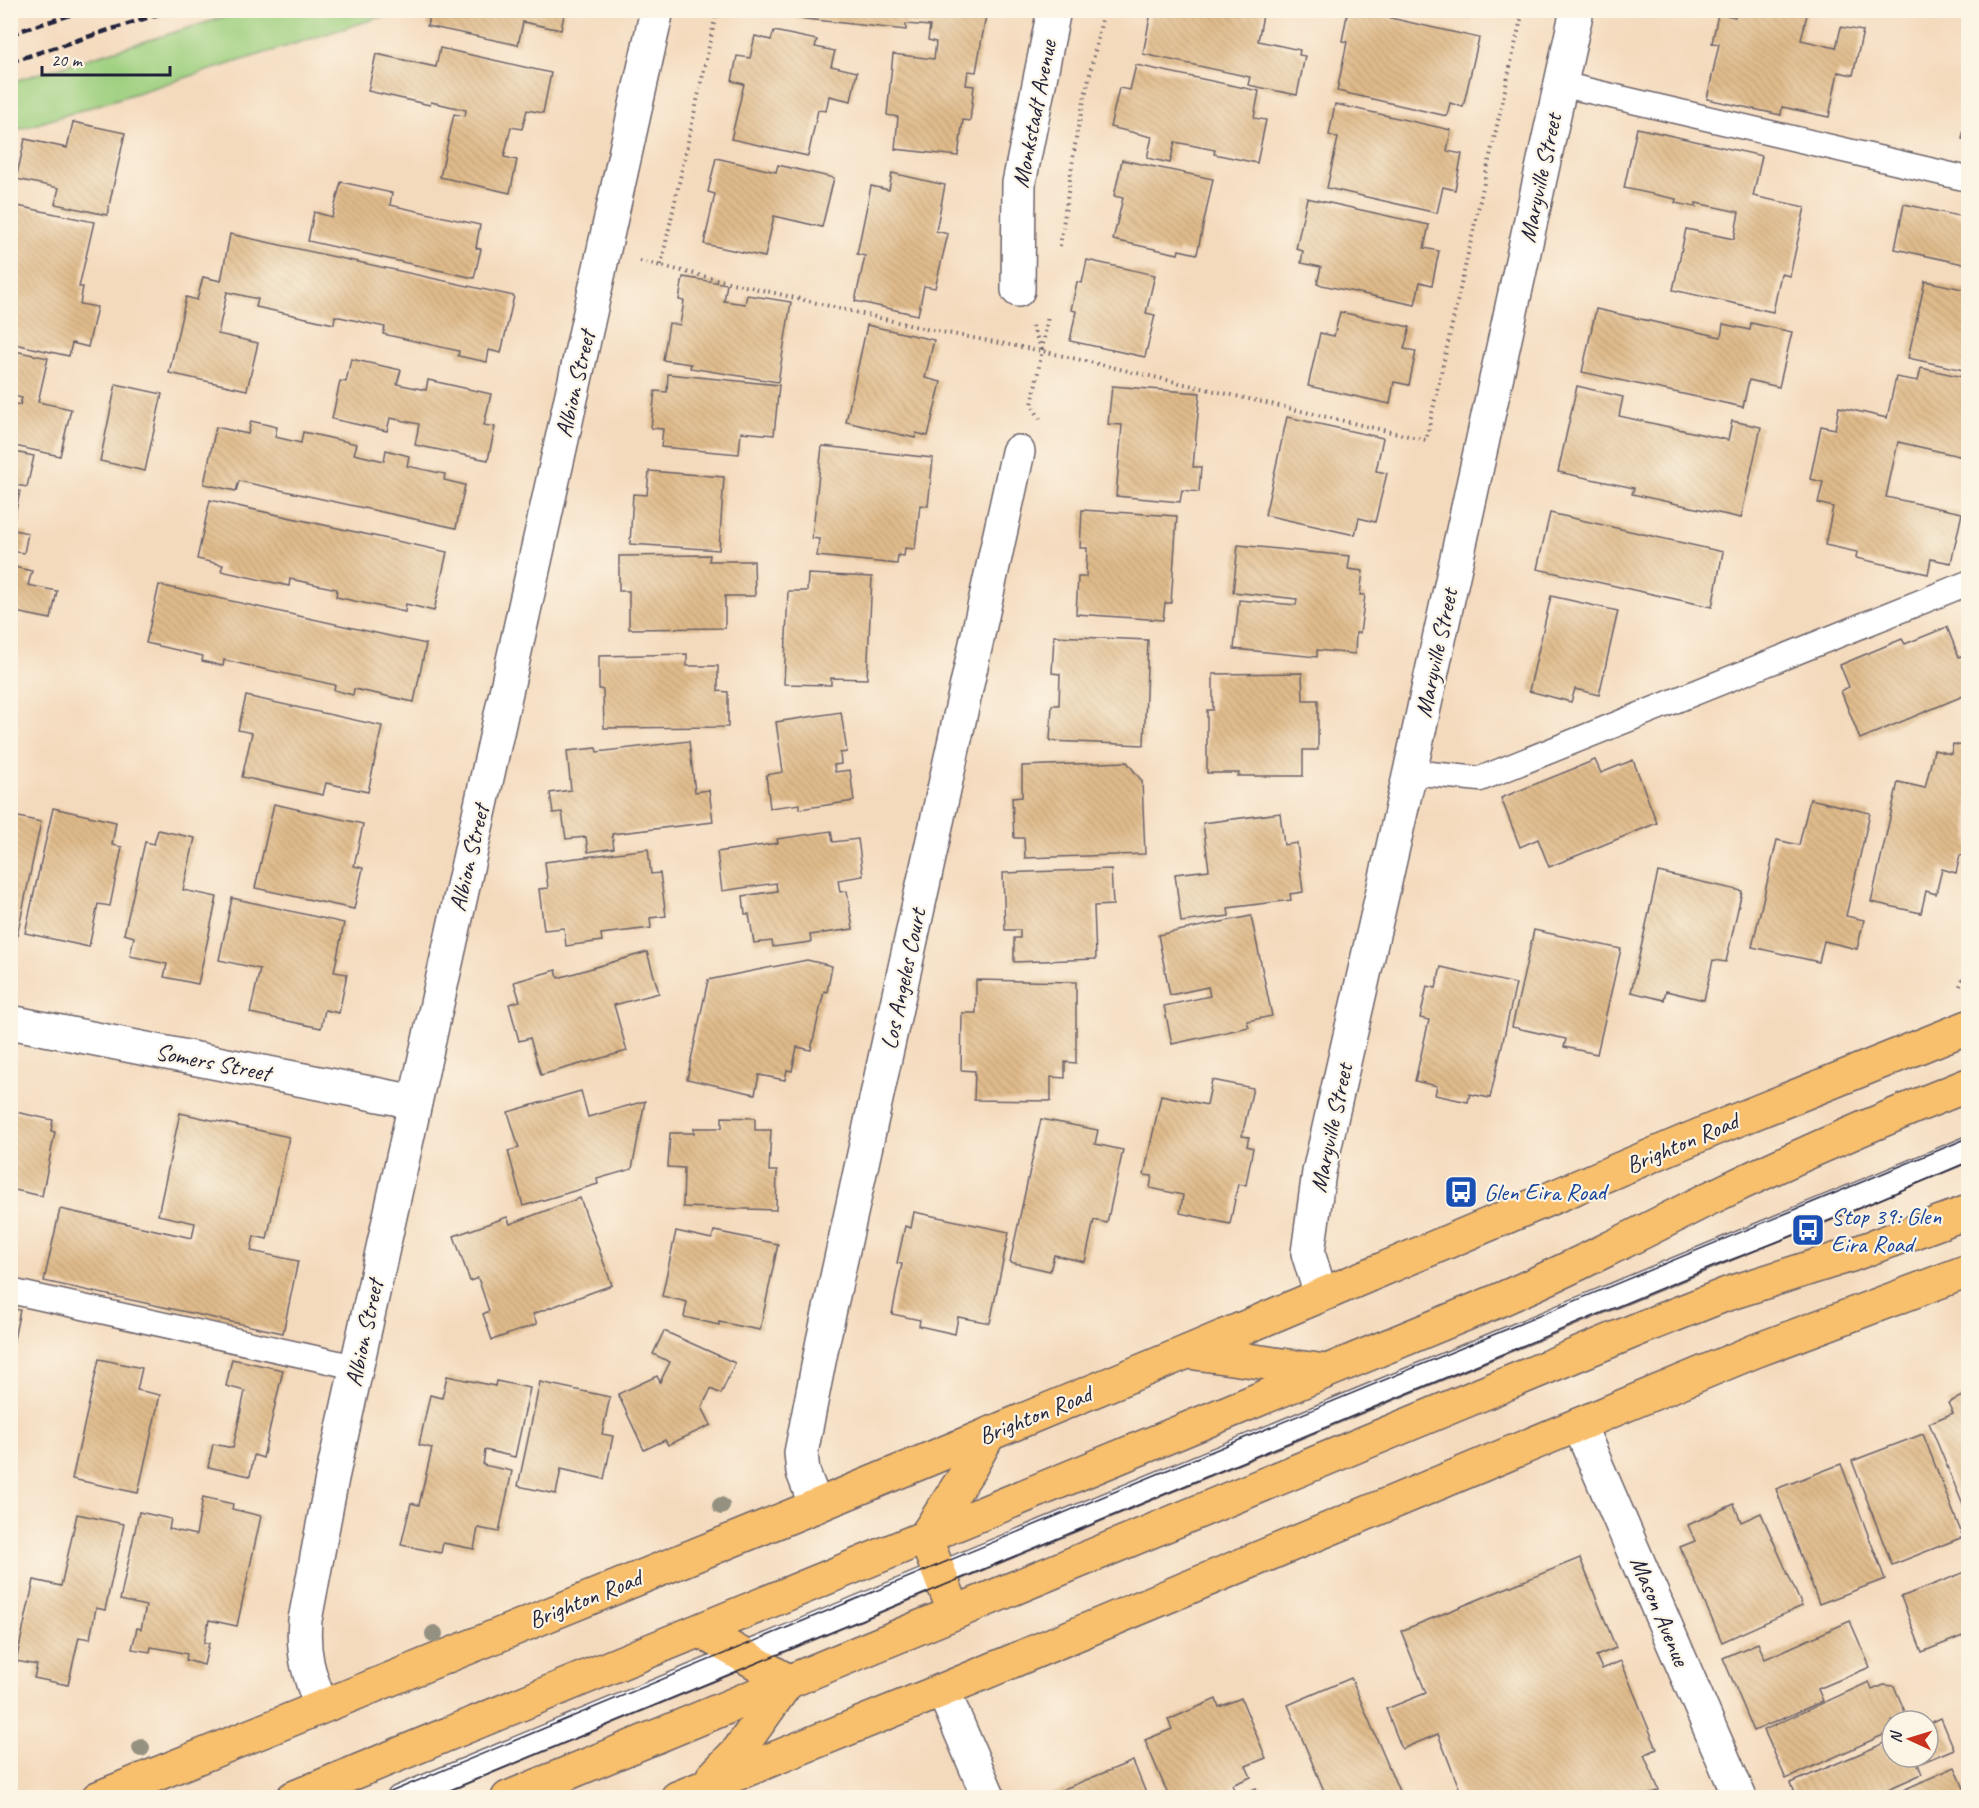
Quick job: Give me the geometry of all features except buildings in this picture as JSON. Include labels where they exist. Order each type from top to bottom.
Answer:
[{"type":"main road","name":"Brighton Road","points":[[98,1797],[816,1506],[1733,1121],[1968,1028]]},
{"type":"main road","points":[[293,1797],[1564,1272],[1789,1161],[1968,1084]]},
{"type":"main road","points":[[508,1797],[1641,1328],[1727,1294],[1851,1255],[1968,1212]]},
{"type":"main road","points":[[688,1792],[943,1690],[1755,1352],[1968,1271]]},
{"type":"main road","points":[[1187,1352],[1326,1371]]},
{"type":"main road","points":[[925,1537],[970,1468],[988,1434]]},
{"type":"main road","points":[[925,1537],[954,1611]]},
{"type":"main road","points":[[700,1630],[788,1681]]},
{"type":"main road","points":[[688,1792],[715,1776],[739,1750],[788,1681]]},
{"type":"street","name":"Albion Street","points":[[321,1706],[308,1671],[303,1642],[305,1620],[356,1367],[657,10]]},
{"type":"street","name":"Monkstadt Avenue","points":[[1018,290],[1018,183],[1054,10]]},
{"type":"street","name":"Maryville Street","points":[[1321,1295],[1308,1253],[1319,1172],[1410,772],[1577,10]]},
{"type":"street","name":"Los Angeles Court","points":[[816,1506],[803,1472],[801,1453],[823,1341],[1018,452]]},
{"type":"street","name":"Somers Street","points":[[10,1022],[415,1102]]},
{"type":"street","name":"Mason Avenue","points":[[1579,1425],[1740,1797]]},
{"type":"street","points":[[943,1690],[989,1797]]},
{"type":"lane","points":[[1560,84],[1968,179]]},
{"type":"lane","points":[[1410,772],[1480,779],[1968,583]]},
{"type":"lane","points":[[399,1797],[1968,1149]]},
{"type":"lane","points":[[10,1291],[356,1367]]},
{"type":"path","points":[[661,265],[717,10]]},
{"type":"path","points":[[604,253],[926,329],[1042,351],[1426,440],[1523,10]]},
{"type":"path","points":[[1960,987],[1968,968]]},
{"type":"green space","points":[[244,11],[400,11],[11,132],[11,82]]},
{"type":"tram line","points":[[376,1798],[1968,1138]]},
{"type":"tram line","points":[[431,1798],[1968,1162]]},
{"type":"railway","points":[[10,34],[86,10]]},
{"type":"railway","points":[[10,62],[171,10]]},
{"type":"place","name":"Glen Eira Road","points":[[1461,1192]]},
{"type":"place","name":"Stop 39: Glen Eira Road","points":[[1808,1230]]}]
